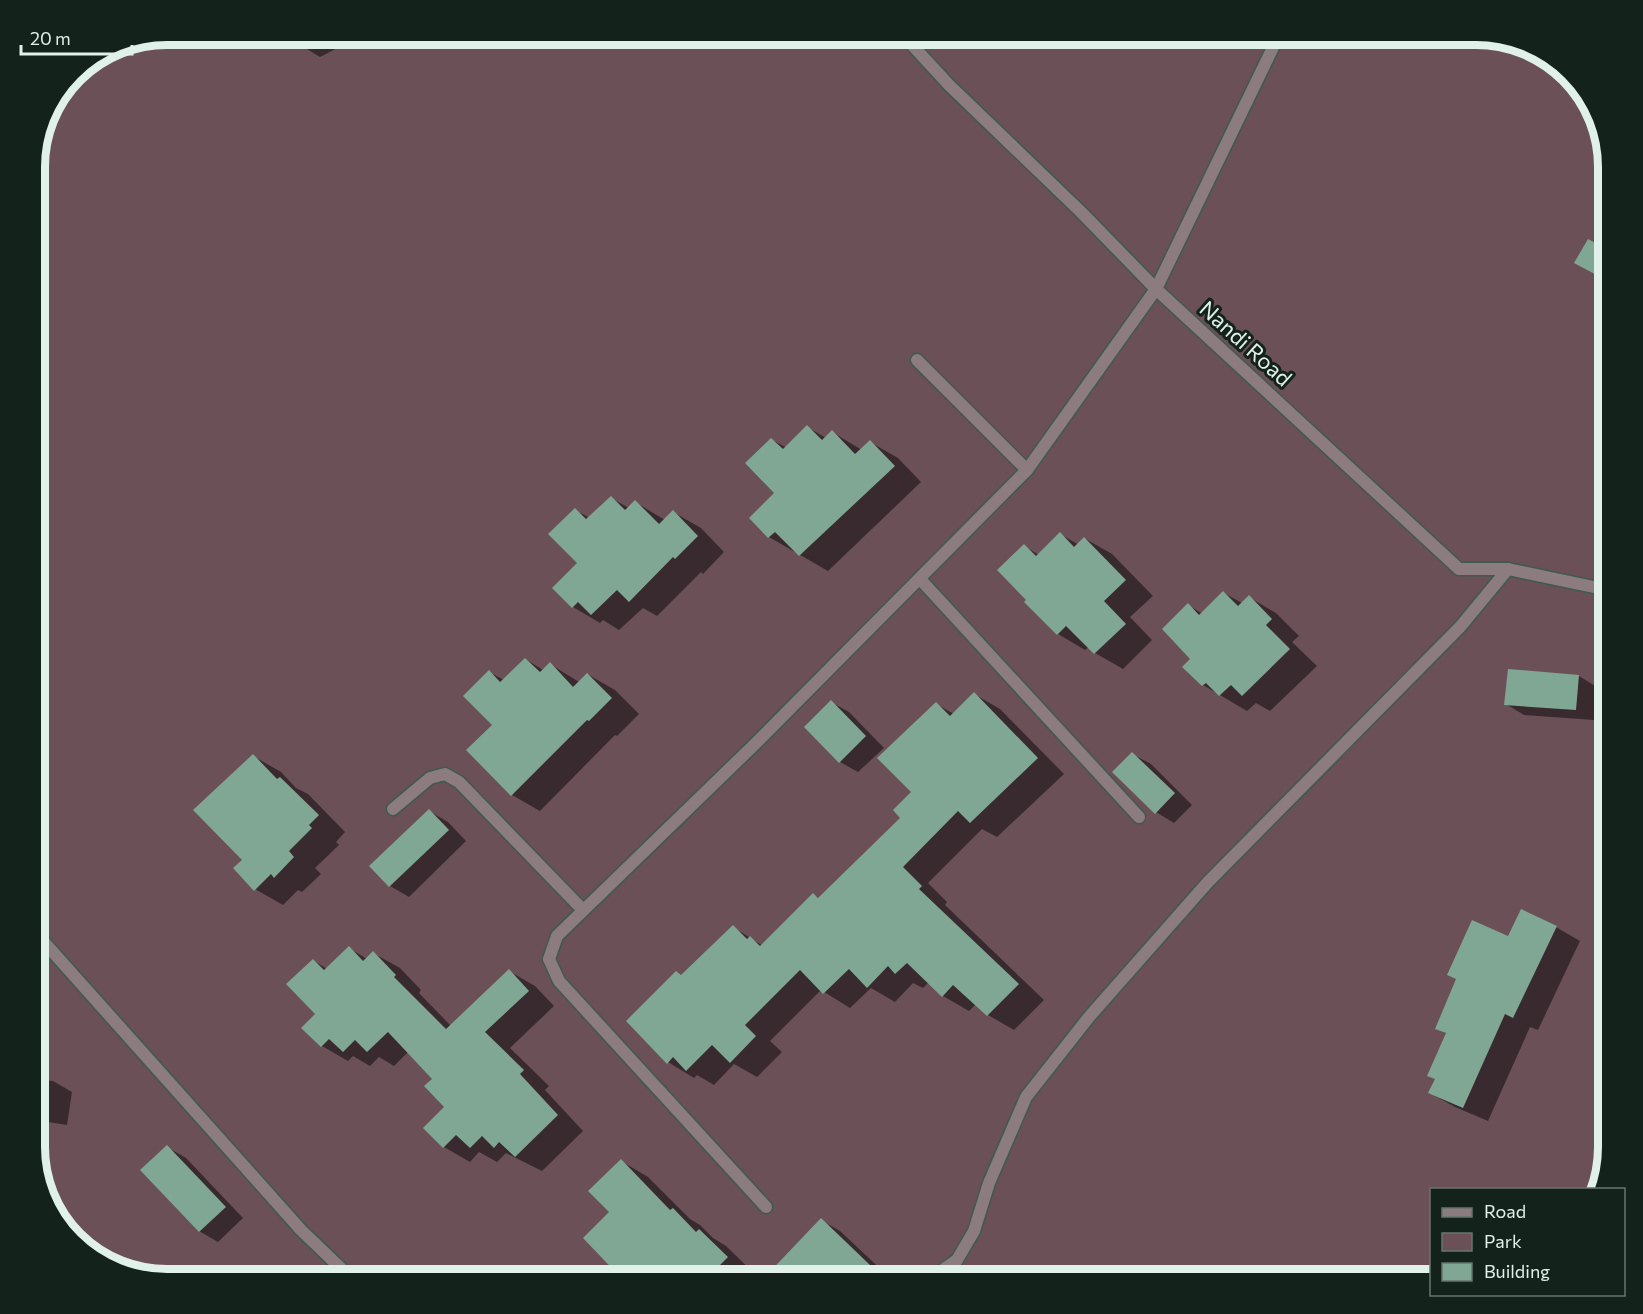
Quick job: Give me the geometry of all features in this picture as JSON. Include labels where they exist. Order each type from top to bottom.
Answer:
[{"type":"street","name":"Nandi Road","points":[[913,45],[949,85],[1156,289],[1459,568],[1508,569],[1598,588]]},
{"type":"street","points":[[766,1207],[559,981],[549,959],[557,936],[755,744],[1027,470],[1156,289],[1274,45]]},
{"type":"street","points":[[916,360],[1027,470]]},
{"type":"street","points":[[945,1269],[957,1260],[974,1231],[988,1183],[1026,1097],[1089,1017],[1208,882],[1460,627],[1508,569]]},
{"type":"street","points":[[920,579],[1139,817]]},
{"type":"street","points":[[393,808],[430,778],[445,774],[459,782],[583,910]]},
{"type":"street","points":[[45,943],[301,1230],[341,1269]]},
{"type":"green space","points":[[167,45],[1476,45],[1515,51],[1537,61],[1556,75],[1573,93],[1585,113],[1592,128],[1598,159],[1598,1155],[1591,1188],[1430,1188],[1430,1269],[159,1269],[121,1260],[87,1239],[70,1221],[58,1201],[51,1186],[45,1155],[45,159],[51,128],[75,87],[106,61],[144,47]]},
{"type":"building","points":[[1588,239],[1598,244],[1598,276],[1574,263]]},
{"type":"building","points":[[807,425],[822,440],[832,430],[855,454],[870,440],[895,466],[799,556],[775,532],[768,538],[749,518],[774,493],[745,463],[771,438],[783,449]]},
{"type":"building","points":[[611,496],[625,510],[635,500],[659,524],[673,510],[698,536],[675,559],[673,557],[629,602],[617,590],[591,615],[578,602],[572,608],[552,588],[577,563],[548,534],[575,508],[586,519]]},
{"type":"building","points":[[1060,532],[1074,547],[1084,537],[1126,580],[1104,601],[1126,624],[1094,654],[1066,626],[1057,635],[1024,602],[1026,600],[997,570],[1024,544],[1036,556]]},
{"type":"building","points":[[1223,591],[1238,606],[1249,595],[1272,619],[1266,625],[1290,649],[1242,696],[1231,685],[1219,696],[1206,683],[1202,686],[1182,667],[1190,659],[1162,629],[1188,603],[1199,615]]},
{"type":"building","points":[[525,658],[540,672],[550,662],[573,687],[587,673],[612,698],[511,796],[466,750],[492,725],[463,696],[489,670],[500,682]]},
{"type":"building","points":[[1508,669],[1579,675],[1576,710],[1504,705]]},
{"type":"building","points":[[974,692],[1038,758],[970,823],[958,811],[903,867],[922,886],[919,889],[1019,984],[987,1016],[953,985],[942,997],[907,963],[895,974],[888,966],[867,988],[849,969],[823,994],[800,970],[745,1025],[756,1036],[730,1063],[712,1045],[686,1071],[673,1057],[667,1064],[626,1021],[676,971],[681,975],[733,925],[747,939],[750,936],[760,946],[813,893],[818,898],[900,818],[893,810],[911,792],[877,758],[936,702],[950,716]]},
{"type":"building","points":[[831,700],[866,736],[839,763],[804,727]]},
{"type":"building","points":[[1132,752],[1175,793],[1155,814],[1112,772]]},
{"type":"building","points":[[253,754],[277,779],[280,777],[319,815],[309,825],[312,828],[289,851],[294,857],[274,878],[271,874],[254,891],[233,868],[242,860],[193,810]]},
{"type":"building","points":[[429,809],[449,830],[389,887],[369,866]]},
{"type":"building","points":[[1521,909],[1557,926],[1513,1018],[1505,1014],[1463,1108],[1428,1093],[1435,1079],[1427,1076],[1446,1033],[1435,1029],[1456,979],[1447,975],[1472,920],[1508,936]]},
{"type":"building","points":[[349,946],[363,961],[373,951],[396,975],[394,977],[446,1029],[509,969],[529,991],[485,1032],[524,1070],[520,1074],[558,1115],[515,1157],[499,1142],[494,1148],[482,1136],[470,1148],[456,1135],[443,1148],[423,1128],[444,1107],[424,1086],[432,1079],[388,1032],[367,1052],[355,1040],[343,1052],[329,1039],[321,1047],[301,1028],[315,1014],[286,984],[313,959],[324,970]]},
{"type":"building","points":[[167,1145],[226,1207],[199,1232],[140,1170]]},
{"type":"building","points":[[621,1159],[670,1210],[673,1208],[696,1232],[699,1229],[728,1257],[716,1269],[613,1269],[583,1238],[609,1212],[588,1191]]},
{"type":"building","points":[[821,1218],[870,1265],[866,1269],[772,1269]]}]
